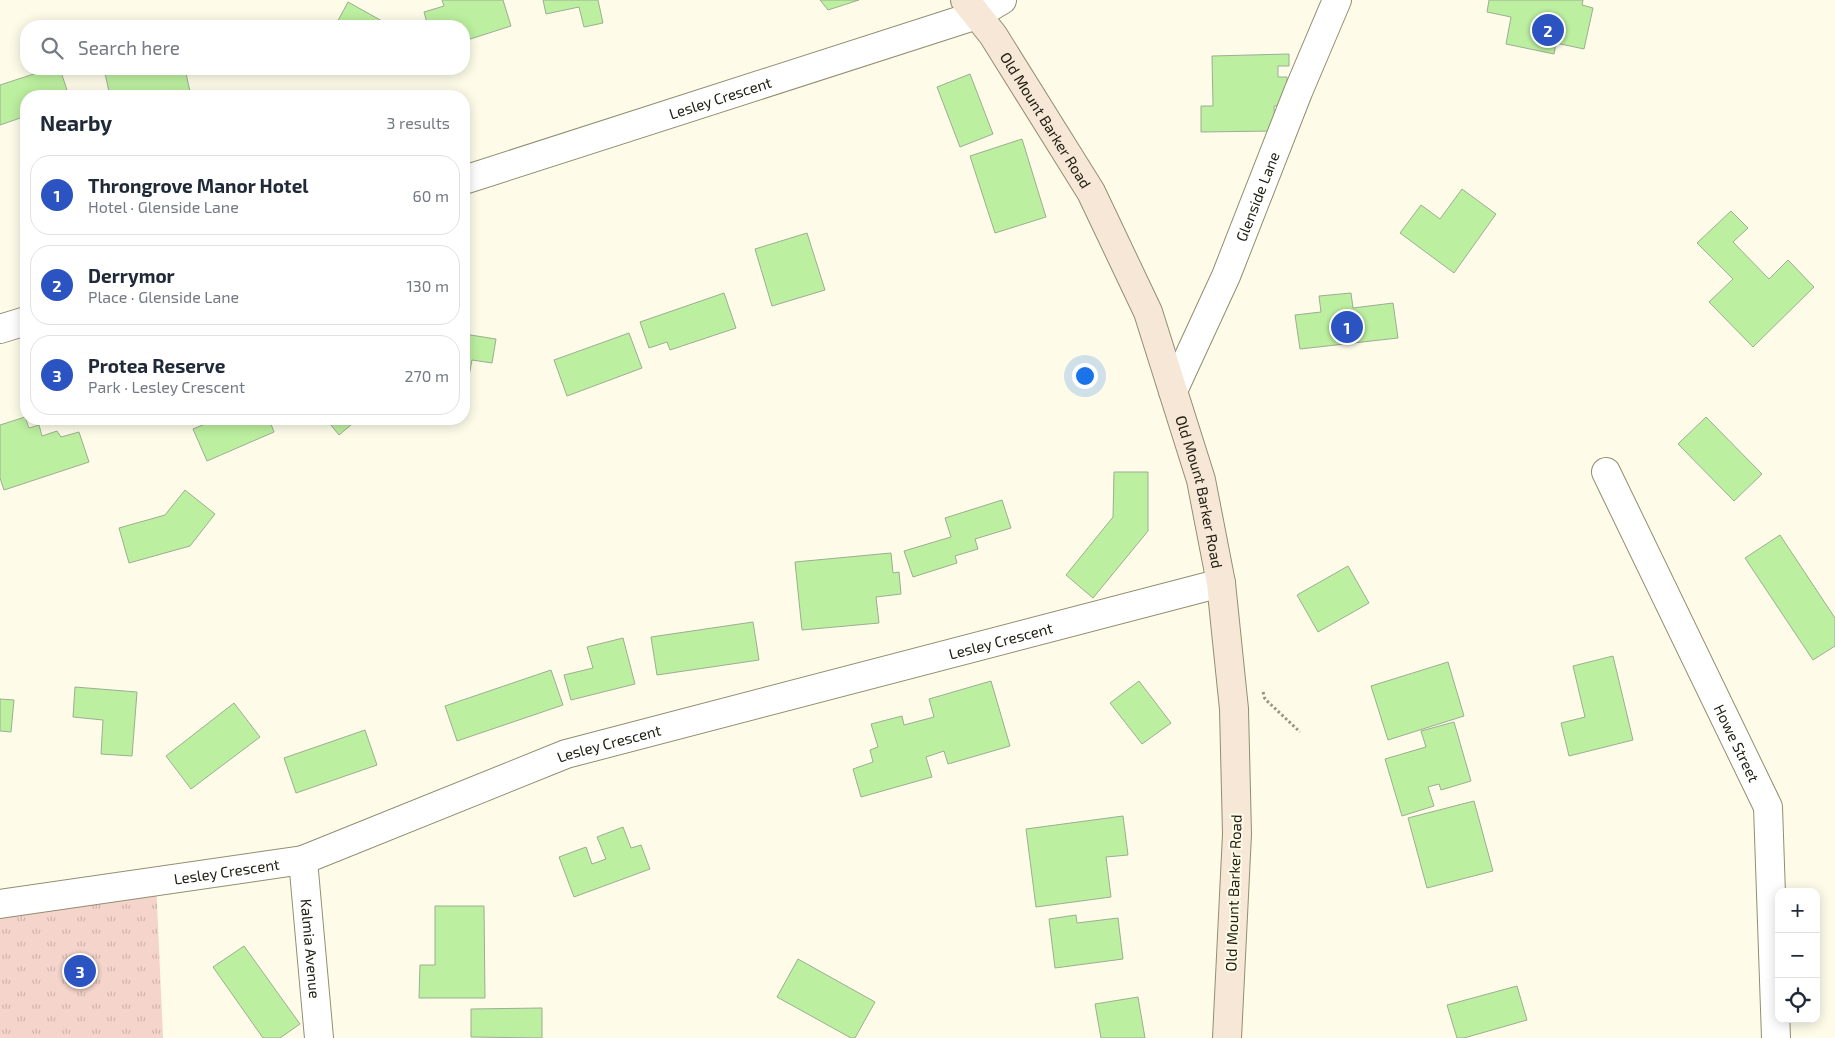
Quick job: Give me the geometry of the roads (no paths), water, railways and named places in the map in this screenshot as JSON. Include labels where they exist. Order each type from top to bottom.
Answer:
[{"type":"main road","name":"Old Mount Barker Road","points":[[971,8],[992,35],[1091,192],[1148,312],[1201,480],[1221,583],[1234,710],[1237,834],[1227,1038]]},
{"type":"street","name":"Lesley Crescent","points":[[470,178],[971,8],[1002,0]]},
{"type":"street","name":"Glenside Lane","points":[[1173,392],[1226,276],[1298,92],[1337,0]]},
{"type":"street","points":[[0,329],[20,323]]},
{"type":"street","name":"Howe Street","points":[[1606,472],[1768,807],[1776,1038]]},
{"type":"street","name":"Lesley Crescent","points":[[0,904],[303,860],[566,754],[1221,583]]},
{"type":"street","name":"Kalmia Avenue","points":[[303,860],[319,1038]]},
{"type":"place","name":"Derrymor","points":[[1548,30]]},
{"type":"place","name":"Throngrove Manor Hotel","points":[[1347,327]]},
{"type":"place","name":"Protea Reserve","points":[[80,971]]}]
